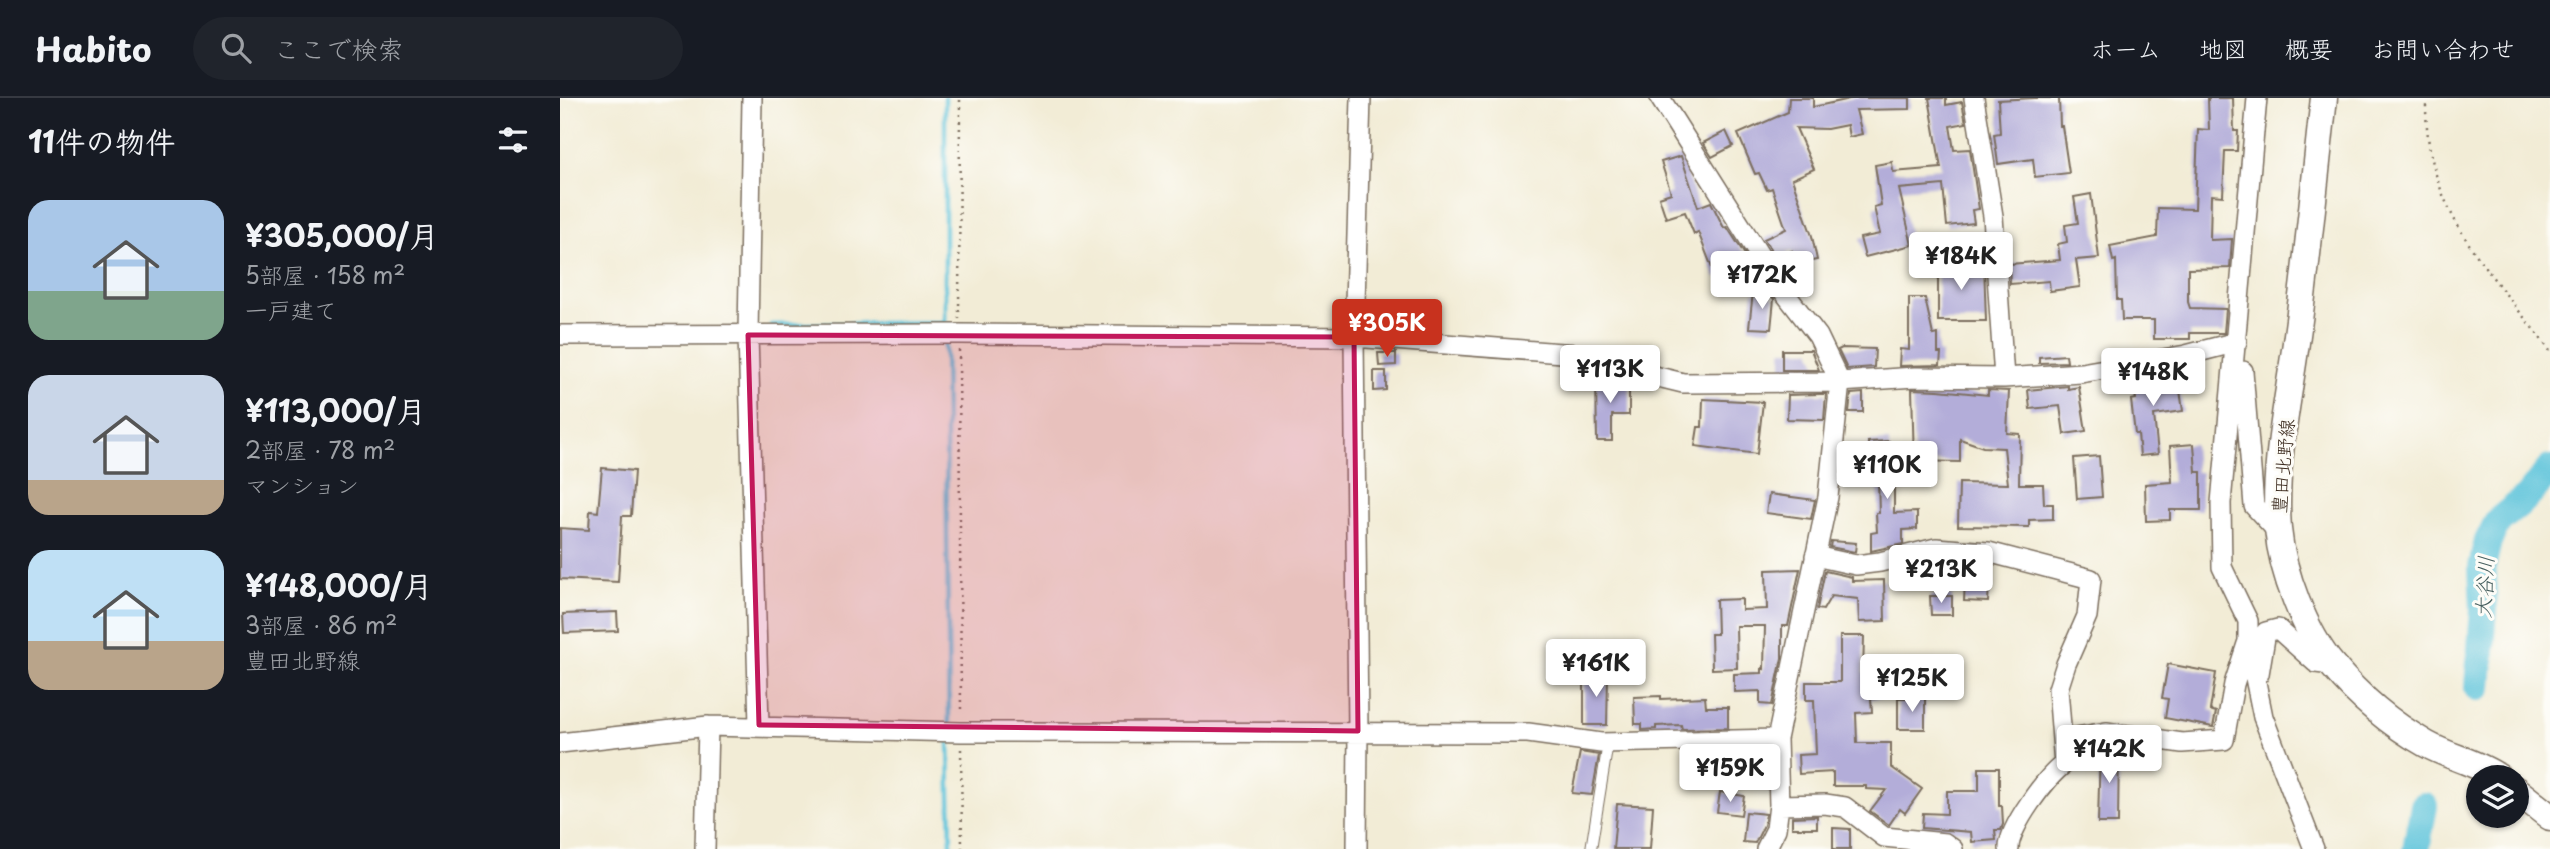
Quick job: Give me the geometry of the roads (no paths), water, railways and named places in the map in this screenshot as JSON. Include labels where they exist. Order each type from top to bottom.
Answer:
[{"type":"main road","name":"豊田北野線","points":[[2324,98],[2279,471],[2278,533],[2300,610],[2332,665],[2389,719],[2427,744],[2476,765]]},
{"type":"main road","points":[[2529,800],[2550,817]]},
{"type":"street","points":[[752,98],[748,335],[758,725]]},
{"type":"street","points":[[1357,849],[1359,732],[1354,337],[1361,98]]},
{"type":"street","points":[[1660,98],[1777,283],[1818,336],[1840,382],[1828,497],[1777,739],[1779,805],[1776,829],[1766,849]]},
{"type":"street","points":[[1974,98],[1993,216],[2004,378]]},
{"type":"street","points":[[2257,98],[2221,503],[2222,567],[2248,621],[2248,643],[2263,717],[2314,849]]},
{"type":"street","points":[[560,335],[1354,337],[1575,354],[1683,383],[1840,382],[1915,377],[2004,378],[2081,373],[2186,355],[2237,342]]},
{"type":"street","points":[[2237,342],[2242,365],[2254,506],[2278,533]]},
{"type":"street","points":[[1815,556],[1856,565],[1936,548],[1988,552],[2091,579],[2087,616],[2066,664],[2059,689],[2064,764],[2054,771],[2026,810],[2009,841],[2010,849]]},
{"type":"street","points":[[2257,689],[2266,632],[2278,629],[2316,663],[2332,665]]},
{"type":"street","points":[[2064,740],[2106,732],[2182,743],[2224,740],[2234,684],[2248,643]]},
{"type":"street","points":[[560,743],[708,726],[758,725],[961,732],[1528,733],[1608,743],[1777,739]]},
{"type":"street","points":[[705,849],[708,726]]},
{"type":"street","points":[[1779,805],[1825,804],[1845,807],[1880,841],[1884,837],[1945,843],[1953,849]]},
{"type":"lane","points":[[1591,849],[1608,743]]},
{"type":"waterway","points":[[945,98],[945,330]]},
{"type":"waterway","points":[[771,325],[945,322]]},
{"type":"waterway","points":[[945,339],[949,726]]},
{"type":"waterway","name":"大谷川","points":[[2478,687],[2484,609],[2482,567],[2488,541],[2498,521],[2527,497],[2550,469]]},
{"type":"waterway","points":[[949,738],[951,849]]},
{"type":"waterway","name":"大谷川","points":[[2416,849],[2424,806]]}]
